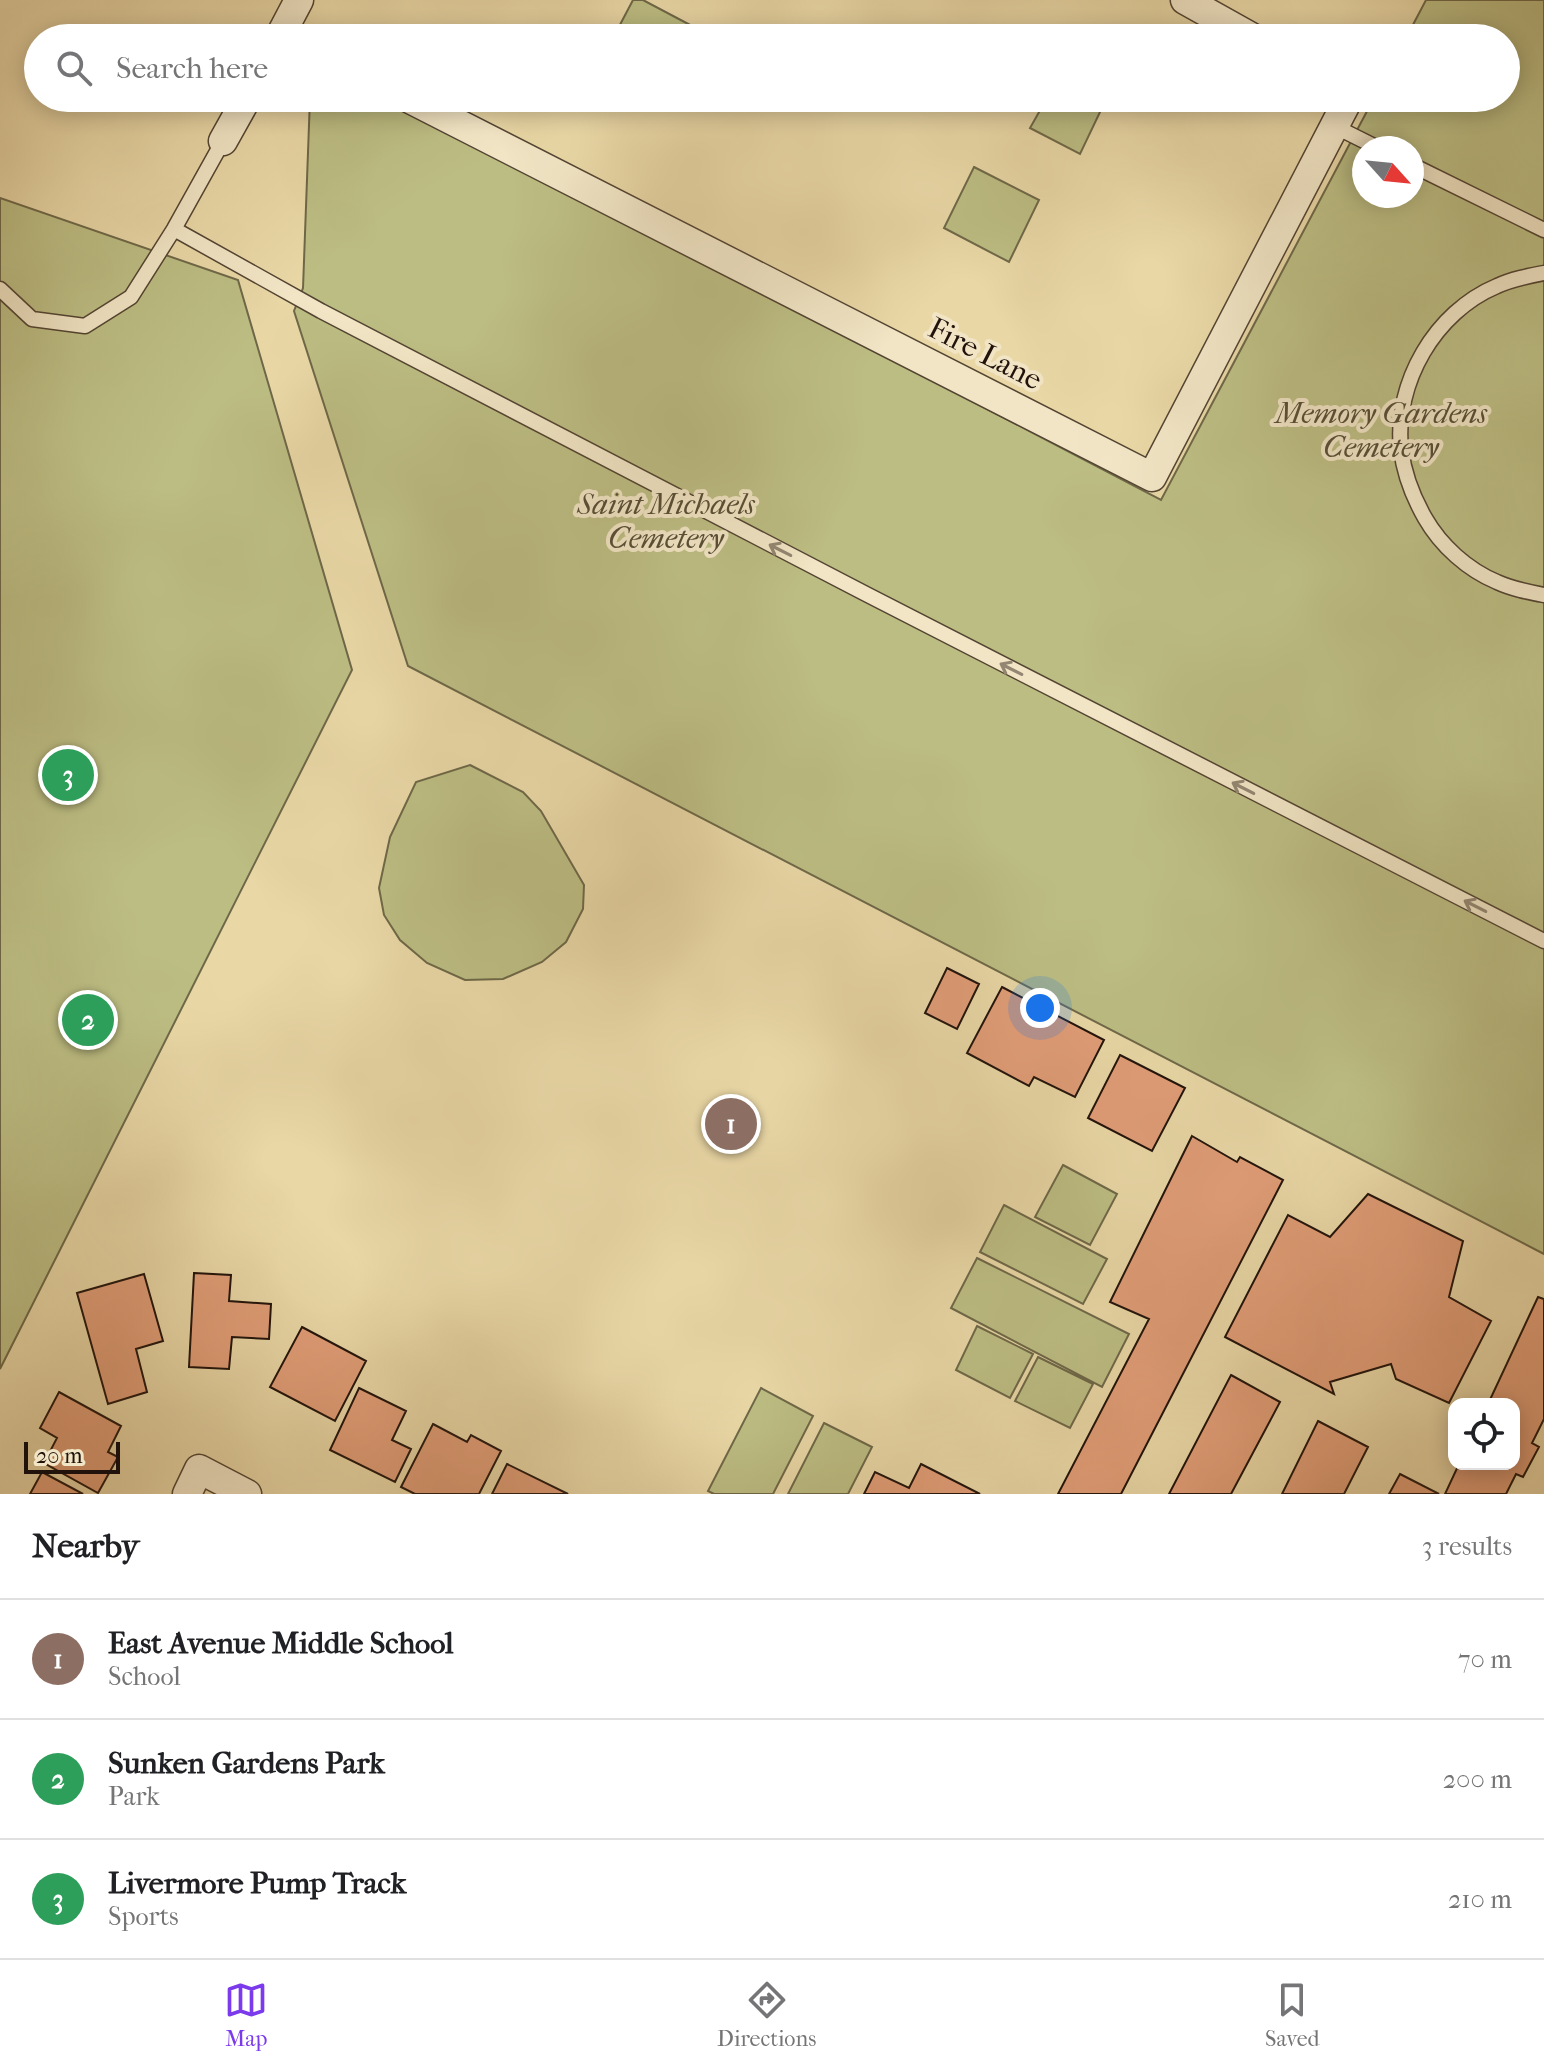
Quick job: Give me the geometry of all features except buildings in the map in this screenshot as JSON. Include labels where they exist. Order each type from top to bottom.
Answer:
[{"type":"street","points":[[289,24],[299,0]]},
{"type":"street","points":[[1185,0],[1228,24]]},
{"type":"street","points":[[223,141],[239,112]]},
{"type":"street","name":"Fire Lane","points":[[435,112],[1152,477],[1342,112]]},
{"type":"street","points":[[187,1494],[199,1469],[247,1494]]},
{"type":"lane","points":[[1334,126],[1354,136]]},
{"type":"lane","points":[[0,289],[32,319],[85,326],[131,297],[174,229],[223,141]]},
{"type":"lane","points":[[1424,171],[1544,230]]},
{"type":"lane","points":[[174,229],[276,286],[839,580],[1544,941]]},
{"type":"lane","points":[[1544,273],[1494,287],[1448,319],[1430,341],[1416,366],[1406,392],[1401,420],[1401,449],[1407,476],[1416,503],[1430,528],[1448,549],[1470,567],[1494,581],[1544,595]]},
{"type":"green space","points":[[633,0],[643,0],[688,24],[620,24]]},
{"type":"green space","name":"Saint Michaels Cemetery","points":[[1426,0],[1544,0],[1544,1254],[408,666],[294,311],[303,288],[309,112],[419,112],[1161,500],[1352,140],[1352,208],[1424,208],[1424,136],[1354,136],[1367,112],[1520,112],[1520,24],[1413,24]]},
{"type":"green space","points":[[1039,112],[1100,112],[1080,154],[1030,128]]},
{"type":"green space","points":[[974,167],[1039,200],[1009,262],[944,228]]},
{"type":"green space","points":[[0,198],[238,280],[352,670],[0,1369]]},
{"type":"green space","points":[[470,765],[523,792],[541,811],[584,885],[583,909],[566,942],[542,962],[503,979],[465,980],[427,963],[400,940],[384,915],[379,888],[390,837],[416,782]]},
{"type":"green space","points":[[1063,1165],[1117,1194],[1090,1245],[1035,1217]]},
{"type":"green space","points":[[1004,1205],[1107,1259],[1083,1304],[980,1252]]},
{"type":"green space","points":[[977,1258],[1129,1334],[1102,1387],[951,1308]]},
{"type":"green space","points":[[977,1326],[1033,1354],[1010,1398],[956,1370]]},
{"type":"green space","points":[[1038,1357],[1093,1384],[1070,1428],[1015,1401]]},
{"type":"green space","points":[[761,1388],[813,1416],[773,1494],[714,1494],[708,1491]]},
{"type":"green space","points":[[824,1423],[872,1447],[848,1494],[788,1494]]},
{"type":"place","name":"Livermore Pump Track","points":[[68,775]]},
{"type":"place","name":"Sunken Gardens Park","points":[[88,1020]]},
{"type":"place","name":"East Avenue Middle School","points":[[731,1124]]},
{"type":"park label","name":"Memory Gardens Cemetery","points":[[1381,430]]}]
